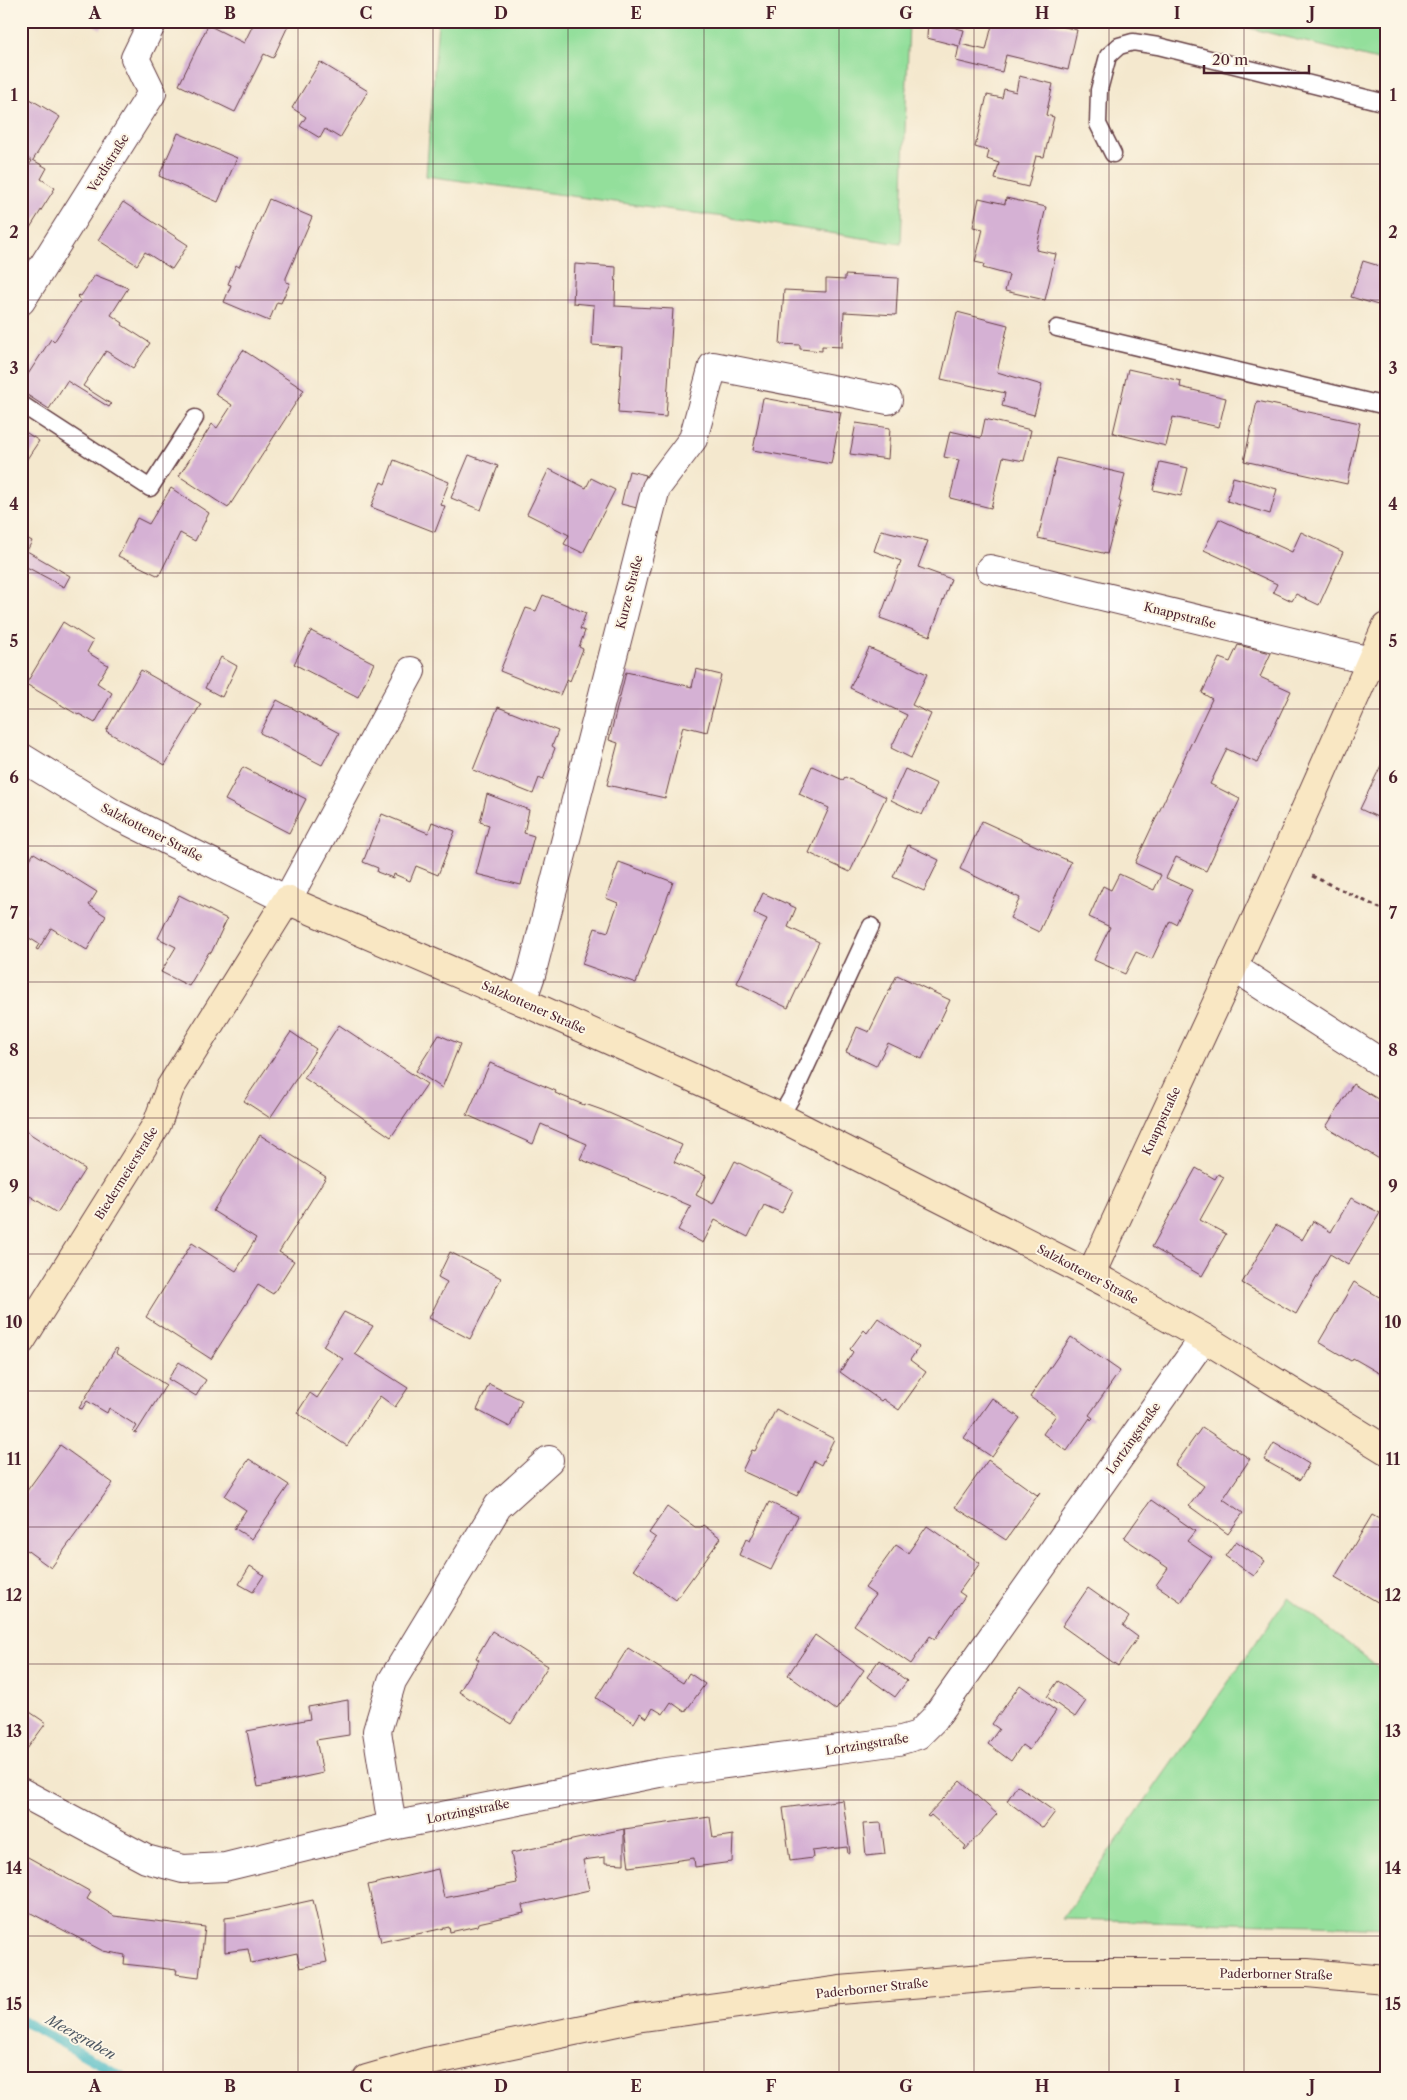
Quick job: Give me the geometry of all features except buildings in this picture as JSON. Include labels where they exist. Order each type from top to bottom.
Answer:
[{"type":"street","name":"Verdistraße","points":[[21,300],[152,93],[135,58],[153,21]]},
{"type":"street","name":"Kurze Straße","points":[[522,1001],[534,965],[656,488],[693,439],[713,366],[888,400]]},
{"type":"street","name":"Knappstraße","points":[[990,569],[1371,661]]},
{"type":"street","name":"Knappstraße","points":[[1091,1274],[1282,862],[1386,627]]},
{"type":"street","points":[[287,900],[411,672]]},
{"type":"street","name":"Salzkottener Straße","points":[[21,757],[114,814],[287,900],[522,1001],[780,1117],[1091,1274],[1204,1338],[1386,1450]]},
{"type":"street","name":"Biedermeierstraße","points":[[21,1341],[157,1124],[170,1088],[287,900]]},
{"type":"street","points":[[1233,967],[1386,1066]]},
{"type":"street","name":"Lortzingstraße","points":[[21,1792],[146,1859],[183,1869],[225,1867],[392,1826],[659,1773],[898,1741],[918,1736],[934,1718],[1204,1338]]},
{"type":"street","points":[[392,1826],[377,1731],[392,1681],[498,1506],[549,1460]]},
{"type":"street","name":"Paderborner Straße","points":[[367,2079],[426,2062],[636,2018],[840,1990],[1044,1973],[1307,1973],[1386,1980]]},
{"type":"lane","points":[[1113,154],[1098,124],[1099,90],[1108,56],[1119,46],[1133,42],[1158,46],[1386,103]]},
{"type":"lane","points":[[1057,328],[1386,406]]},
{"type":"lane","points":[[21,404],[150,488],[196,418]]},
{"type":"lane","points":[[780,1117],[795,1091],[871,926]]},
{"type":"path","points":[[1282,862],[1386,911]]},
{"type":"green space","points":[[438,21],[909,21],[901,244],[753,221],[426,176]]},
{"type":"green space","points":[[1221,21],[1386,21],[1386,62]]},
{"type":"green space","points":[[1288,1597],[1386,1673],[1386,1928],[1062,1919]]},
{"type":"waterway","name":"Meergraben","points":[[21,2020],[127,2079]]}]
